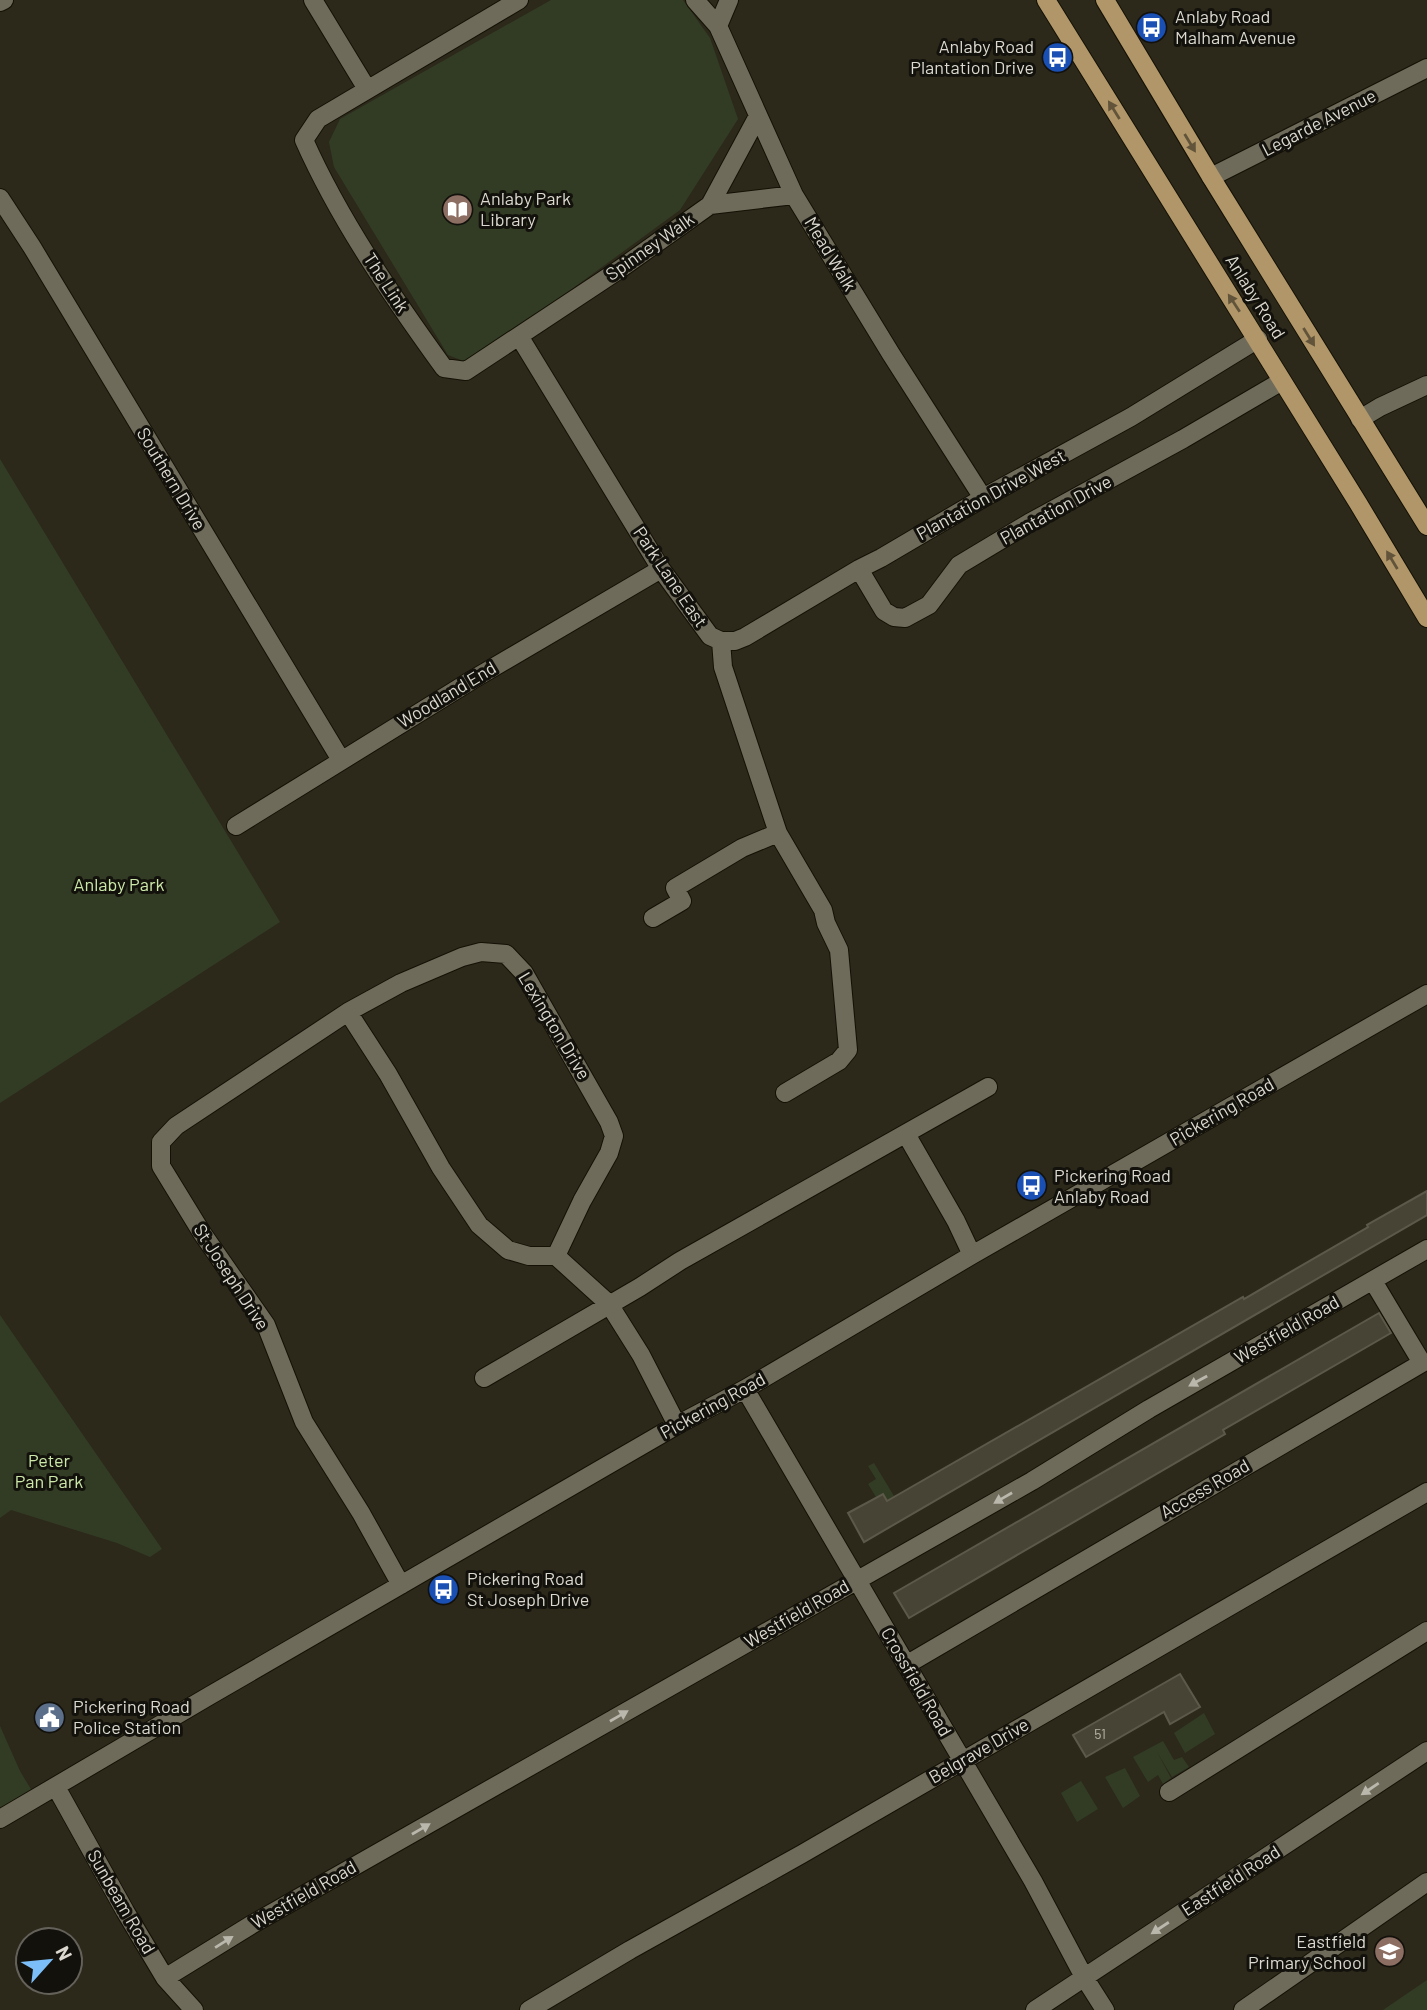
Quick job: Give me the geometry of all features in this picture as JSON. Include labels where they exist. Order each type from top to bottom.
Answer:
[{"type":"main road","name":"Anlaby Road","points":[[1046,0],[1359,503],[1427,618]]},
{"type":"main road","name":"Anlaby Road","points":[[1105,0],[1427,526]]},
{"type":"street","points":[[313,0],[368,89],[519,0]]},
{"type":"street","name":"Mead Walk","points":[[695,0],[718,26],[794,195],[983,498]]},
{"type":"street","points":[[718,26],[729,0]]},
{"type":"street","name":"Legarde Avenue","points":[[1211,177],[1427,68]]},
{"type":"street","name":"The Link","points":[[368,89],[318,119],[304,140],[318,173],[359,243],[444,368],[466,371],[519,336]]},
{"type":"street","points":[[709,205],[758,116]]},
{"type":"street","name":"Spinney Walk","points":[[519,336],[620,269],[709,205],[794,195]]},
{"type":"street","name":"Southern Drive","points":[[0,198],[341,760]]},
{"type":"street","name":"Park Lane East","points":[[519,336],[661,569],[710,636],[722,641],[723,667],[778,833],[823,910],[839,950],[848,1050],[839,1061],[785,1093]]},
{"type":"street","name":"Plantation Drive West","points":[[722,641],[735,642],[745,637],[983,498],[1131,417],[1258,340]]},
{"type":"street","name":"Plantation Drive","points":[[859,569],[884,611],[894,617],[905,618],[929,605],[959,565],[1282,381]]},
{"type":"street","points":[[1360,419],[1427,385]]},
{"type":"street","name":"Woodland End","points":[[236,825],[661,569]]},
{"type":"street","points":[[653,918],[682,901],[675,888],[742,848],[778,833]]},
{"type":"street","name":"Lexington Drive","points":[[286,1053],[348,1012],[401,983],[462,957],[481,952],[506,954],[524,973],[610,1122],[614,1136],[609,1153],[556,1256]]},
{"type":"street","name":"Pickering Road","points":[[0,1819],[677,1425],[745,1389],[972,1255],[1427,994]]},
{"type":"street","points":[[348,1012],[388,1074],[441,1168],[479,1225],[508,1250],[529,1256],[556,1256],[609,1304],[641,1355],[677,1425]]},
{"type":"street","name":"St Joseph Drive","points":[[286,1053],[176,1125],[162,1142],[161,1166],[202,1233],[266,1325],[304,1422],[401,1585]]},
{"type":"street","points":[[484,1378],[680,1261],[988,1087]]},
{"type":"street","points":[[906,1133],[956,1221],[972,1255]]},
{"type":"street","name":"Westfield Road","points":[[166,1978],[251,1925],[1032,1481],[1149,1409],[1427,1249]]},
{"type":"street","name":"Access Road","points":[[906,1665],[1422,1363],[1373,1281]]},
{"type":"street","name":"Crossfield Road","points":[[745,1389],[1033,1881],[1084,1977]]},
{"type":"street","name":"Belgrave Drive","points":[[530,2010],[1427,1492]]},
{"type":"street","points":[[1168,1792],[1427,1631]]},
{"type":"street","name":"Eastfield Road","points":[[1035,2010],[1427,1751]]},
{"type":"street","name":"Sunbeam Road","points":[[56,1787],[166,1978],[194,2010]]},
{"type":"street","points":[[1243,2010],[1427,1882]]},
{"type":"street","points":[[1084,1977],[1105,2010]]},
{"type":"green space","points":[[551,0],[683,0],[710,38],[738,119],[680,210],[535,316],[466,362],[448,355],[334,167],[329,142],[340,119]]},
{"type":"green space","name":"Anlaby Park","points":[[0,459],[280,922],[0,1103]]},
{"type":"green space","name":"Peter Pan Park","points":[[0,1315],[162,1549],[150,1557],[117,1543],[11,1510],[0,1518]]},
{"type":"green space","points":[[874,1463],[894,1496],[887,1501],[883,1494],[876,1497],[868,1484],[876,1479],[868,1466]]},
{"type":"green space","points":[[1204,1713],[1215,1734],[1185,1753],[1174,1733]]},
{"type":"green space","points":[[0,1726],[32,1791],[0,1810]]},
{"type":"green space","points":[[1163,1741],[1174,1760],[1182,1757],[1189,1767],[1172,1777],[1157,1752],[1171,1778],[1163,1784],[1158,1775],[1148,1782],[1133,1757]]},
{"type":"green space","points":[[1125,1768],[1140,1796],[1123,1808],[1105,1777]]},
{"type":"green space","points":[[1081,1781],[1098,1809],[1077,1822],[1061,1793]]},
{"type":"green space","points":[[1427,1980],[1427,2010],[1383,2010]]},
{"type":"building","points":[[1427,1191],[1427,1215],[864,1542],[848,1513],[883,1494],[887,1501],[1243,1297],[1244,1299]]},
{"type":"building","points":[[1379,1313],[1391,1333],[1223,1430],[1225,1434],[909,1618],[894,1593]]},
{"type":"building","points":[[1180,1674],[1200,1707],[1170,1724],[1164,1712],[1086,1757],[1073,1735]]},
{"type":"place","name":"Anlaby Road Malham Avenue","points":[[1152,27]]},
{"type":"place","name":"Anlaby Road Plantation Drive","points":[[1057,57]]},
{"type":"place","name":"Anlaby Park Library","points":[[457,209]]},
{"type":"place","name":"Pickering Road Anlaby Road","points":[[1031,1186]]},
{"type":"place","name":"Pickering Road St Joseph Drive","points":[[444,1589]]},
{"type":"place","name":"Pickering Road Police Station","points":[[50,1717]]},
{"type":"place","name":"Eastfield Primary School","points":[[1389,1952]]}]
